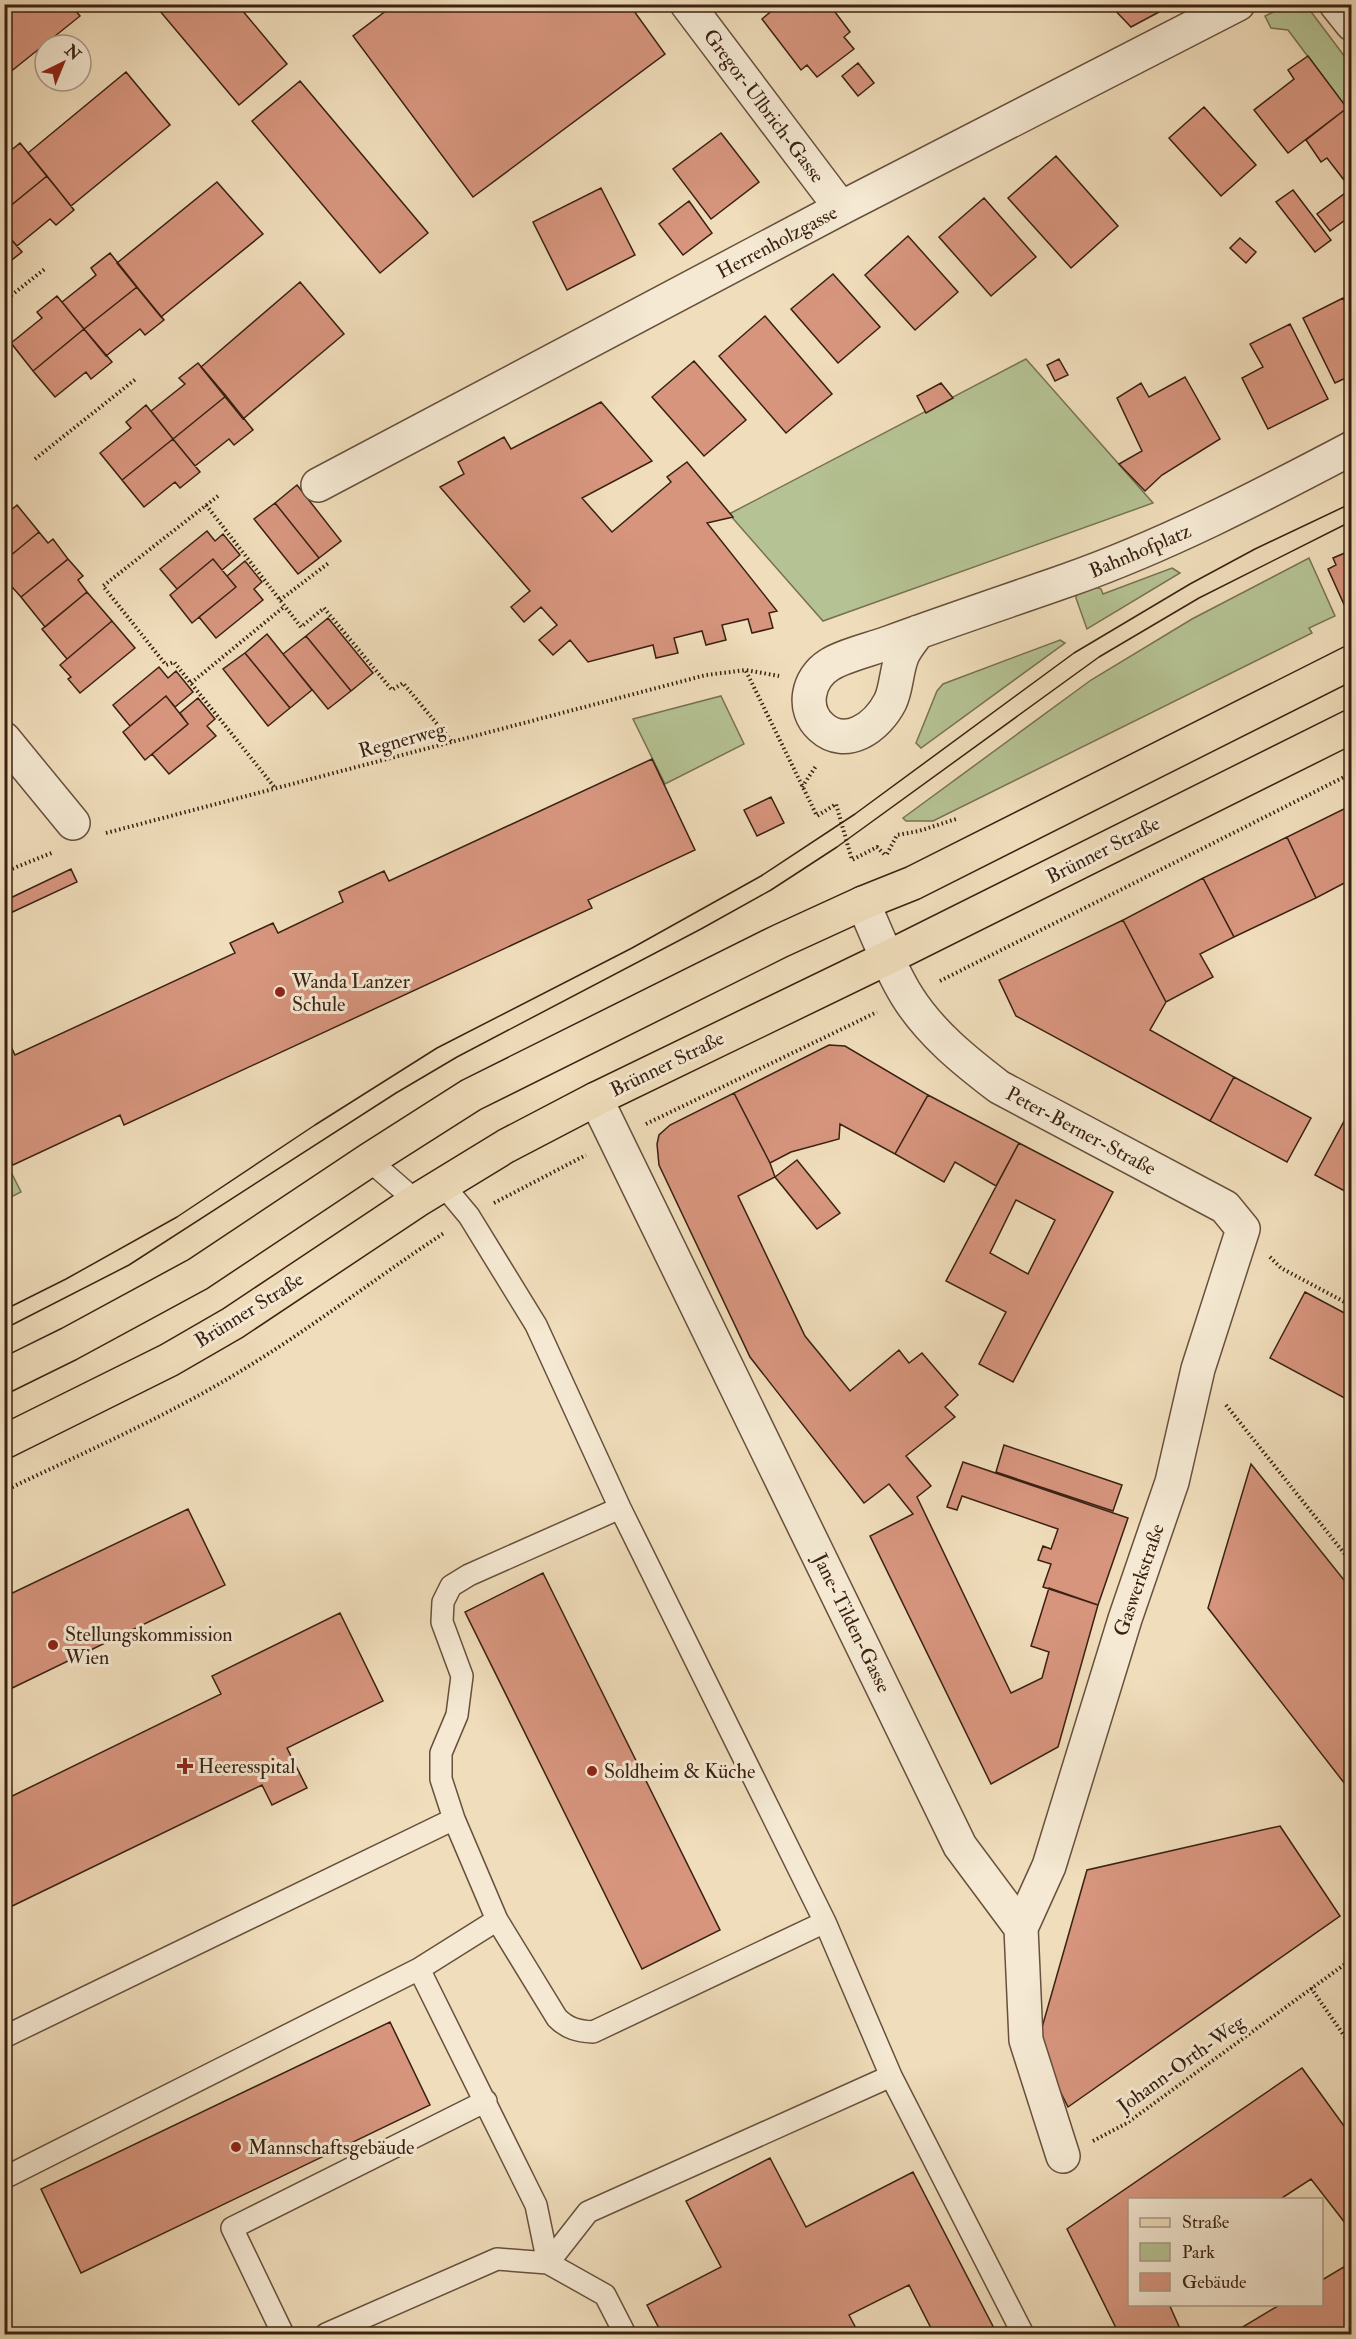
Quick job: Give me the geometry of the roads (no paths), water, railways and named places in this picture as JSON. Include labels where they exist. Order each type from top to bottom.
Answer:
[{"type":"main road","points":[[4,1376],[69,1344],[198,1274],[471,1095],[780,941],[913,883],[1352,662]]},
{"type":"main road","name":"Brünner Straße","points":[[4,1442],[169,1360],[233,1323],[429,1193],[506,1146],[596,1099],[887,958],[1352,726]]},
{"type":"street","name":"Gregor-Ulbrich-Gasse","points":[[687,4],[842,208]]},
{"type":"street","name":"Herrenholzgasse","points":[[318,485],[842,208],[1238,4]]},
{"type":"street","points":[[1336,4],[1352,24]]},
{"type":"street","name":"Bahnhofplatz","points":[[918,632],[903,655],[890,701],[875,724],[852,737],[836,736],[821,727],[812,715],[808,699],[813,681],[829,665],[918,632],[1071,579],[1164,543],[1352,448]]},
{"type":"street","points":[[4,739],[77,836]]},
{"type":"street","name":"Peter-Berner-Straße","points":[[863,903],[907,997],[941,1040],[977,1071],[999,1087],[1225,1207],[1243,1229]]},
{"type":"street","name":"Jane-Tilden-Gasse","points":[[596,1099],[960,1846],[1021,1928]]},
{"type":"street","name":"Gaswerkstraße","points":[[1021,1928],[1049,1866],[1125,1619],[1172,1482],[1198,1369],[1243,1229]]},
{"type":"street","points":[[1021,1928],[1026,2040],[1063,2156]]},
{"type":"lane","points":[[369,1160],[469,1216],[536,1325],[620,1508],[825,1922],[891,2076],[1023,2334]]},
{"type":"lane","points":[[620,1508],[469,1575],[451,1586],[443,1602],[442,1622],[462,1677],[457,1715],[441,1753],[441,1779],[454,1819],[497,1920],[557,2018],[577,2031],[593,2032],[825,1922]]},
{"type":"lane","points":[[4,2037],[454,1819]]},
{"type":"lane","points":[[4,2178],[418,1969],[497,1920]]},
{"type":"lane","points":[[418,1969],[536,2205],[548,2263]]},
{"type":"lane","points":[[548,2263],[588,2212],[891,2076]]},
{"type":"lane","points":[[283,2334],[232,2228],[486,2101]]},
{"type":"lane","points":[[326,2334],[497,2259],[548,2263],[605,2295],[625,2334]]},
{"type":"tram line","points":[[4,1310],[66,1279],[177,1217],[315,1125],[437,1048],[632,948],[761,876],[855,814],[1074,653],[1190,584],[1255,549],[1352,503]]},
{"type":"tram line","points":[[4,1329],[129,1265],[396,1093],[457,1057],[771,890],[837,847],[1099,657],[1199,598],[1352,521]]},
{"type":"place","name":"Wanda Lanzer Schule","points":[[280,992]]},
{"type":"place","name":"Stellungskommission Wien","points":[[53,1645]]},
{"type":"place","name":"Heeresspital","points":[[185,1766]]},
{"type":"place","name":"Soldheim & Küche","points":[[592,1771]]},
{"type":"place","name":"Mannschaftsgebäude","points":[[236,2147]]}]
